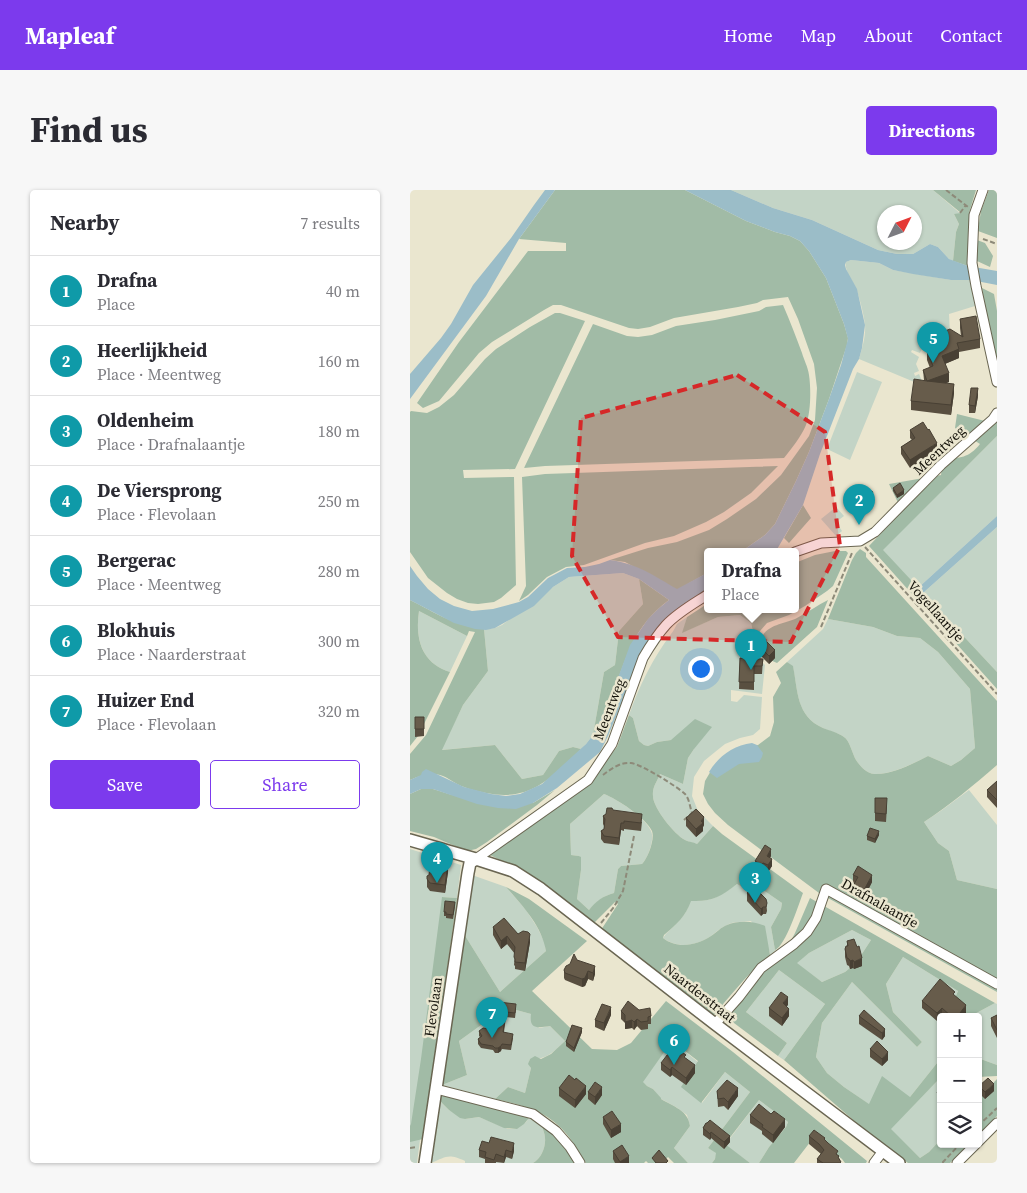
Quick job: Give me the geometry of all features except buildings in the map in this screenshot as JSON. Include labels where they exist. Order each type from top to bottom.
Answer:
[{"type":"street","points":[[983,190],[974,215],[972,263],[997,382]]},
{"type":"street","name":"Meentweg","points":[[856,542],[874,532],[941,464],[993,419],[997,413]]},
{"type":"street","points":[[799,551],[820,543],[856,542]]},
{"type":"street","name":"Meentweg","points":[[476,859],[588,780],[612,744],[643,658],[650,646],[667,624],[704,597]]},
{"type":"street","name":"Naarderstraat","points":[[410,840],[513,872],[541,890],[899,1163]]},
{"type":"street","name":"Flevolaan","points":[[425,1163],[468,873],[470,863],[476,859]]},
{"type":"street","name":"Drafnalaantje","points":[[715,1024],[761,968],[807,932],[816,918],[826,889],[997,984]]},
{"type":"street","points":[[436,1089],[533,1114],[556,1131],[570,1147],[580,1163]]},
{"type":"street","points":[[982,1138],[997,1124]]},
{"type":"street","points":[[957,1163],[972,1148]]},
{"type":"street","points":[[874,1163],[883,1151]]},
{"type":"path","points":[[946,190],[966,205],[960,213]]},
{"type":"path","points":[[973,235],[997,244]]},
{"type":"path","points":[[821,627],[856,542]]},
{"type":"path","name":"Vogellaantje","points":[[856,542],[997,694]]},
{"type":"path","points":[[588,780],[599,778],[615,766],[632,763],[645,768],[675,786],[687,796],[692,812],[684,820]]},
{"type":"path","points":[[594,931],[614,907],[623,891],[634,836]]},
{"type":"path","points":[[982,1122],[997,1108]]},
{"type":"path","points":[[943,1163],[956,1148]]},
{"type":"highlighted area","points":[[737,375],[825,432],[840,546],[791,642],[618,637],[572,556],[581,418]]},
{"type":"green space","points":[[555,190],[685,190],[746,221],[800,241],[809,251],[826,278],[844,324],[848,338],[847,345],[829,399],[796,481],[775,524],[765,535],[746,548],[704,548],[704,575],[677,590],[625,562],[610,560],[648,548],[677,542],[709,530],[756,499],[781,475],[809,436],[815,420],[817,388],[814,364],[798,319],[788,297],[763,300],[738,307],[674,318],[650,327],[638,329],[629,328],[561,305],[553,305],[492,342],[479,353],[439,401],[423,408],[417,403],[459,342],[528,251],[566,251],[566,243],[519,239]]},
{"type":"green space","points":[[731,190],[933,190],[961,214],[954,214],[959,224],[956,232],[953,261],[938,247],[930,244],[922,249],[922,205],[877,205],[877,250],[812,220],[773,208]]},
{"type":"green space","points":[[933,190],[976,190],[969,213],[968,266],[953,261],[956,232],[959,224],[954,214],[961,213]]},
{"type":"green space","points":[[989,190],[997,190],[997,238],[978,231],[981,211]]},
{"type":"green space","points":[[977,240],[985,243],[993,256],[990,267],[977,261]]},
{"type":"green space","points":[[878,250],[920,250],[913,254],[897,254]]},
{"type":"green space","points":[[851,260],[879,263],[893,270],[951,280],[971,280],[975,306],[949,314],[950,335],[934,342],[932,338],[929,339],[930,343],[923,346],[920,353],[912,350],[911,352],[919,357],[916,364],[919,371],[914,373],[915,376],[919,374],[924,386],[859,359],[865,325],[857,291],[846,269],[846,262]]},
{"type":"green space","points":[[982,288],[994,294],[997,311],[997,369],[988,328]]},
{"type":"green space","points":[[783,305],[808,369],[810,380],[809,414],[806,425],[784,458],[524,468],[593,324],[627,336],[638,337],[652,335],[676,326],[715,320],[759,311],[766,307]]},
{"type":"green space","points":[[555,313],[585,321],[515,469],[463,470],[464,478],[514,477],[516,585],[494,602],[468,603],[447,593],[428,578],[410,552],[410,412],[427,413],[439,407],[454,395],[496,349]]},
{"type":"green space","points":[[857,372],[882,382],[850,460],[827,449]]},
{"type":"green space","points":[[957,414],[985,421],[997,418],[997,436],[883,550],[997,672],[997,689],[869,546],[902,511],[889,484],[941,475],[943,459],[968,455],[980,444],[955,428]]},
{"type":"green space","points":[[997,436],[997,516],[918,588],[882,550]]},
{"type":"green space","points":[[778,466],[751,493],[706,522],[674,536],[645,543],[584,565],[566,567],[547,577],[519,601],[526,586],[522,477],[545,474]]},
{"type":"green space","points":[[803,505],[811,518],[789,543],[784,538]]},
{"type":"green space","points":[[836,507],[844,516],[836,522],[842,531],[836,536],[821,519]]},
{"type":"green space","points":[[997,527],[997,672],[923,593]]},
{"type":"green space","points":[[860,549],[866,553],[866,557],[997,701],[997,765],[962,795],[924,822],[938,843],[949,851],[957,880],[997,889],[997,992],[819,893],[728,825],[715,813],[703,794],[705,781],[712,769],[743,748],[758,745],[770,736],[774,722],[773,697],[781,683],[776,672],[787,662],[793,666],[800,702],[808,717],[814,723],[846,739],[856,760],[868,772],[881,774],[895,771],[928,756],[951,766],[975,748],[970,689],[938,652],[920,638],[897,636],[873,627],[828,619],[852,560]]},
{"type":"green space","points":[[835,551],[846,551],[848,553],[833,586],[799,609],[799,561],[815,555]]},
{"type":"green space","points":[[623,573],[639,579],[643,604],[619,631],[615,665],[604,672],[593,735],[581,749],[573,747],[559,751],[543,775],[522,779],[495,745],[441,750],[463,705],[488,671],[484,629],[502,625],[569,577]]},
{"type":"green space","points":[[639,579],[669,600],[657,610],[639,632],[627,655],[612,696],[593,735],[604,672],[615,665],[619,631],[643,604]]},
{"type":"green space","points":[[410,600],[455,622],[484,629],[488,671],[463,705],[442,750],[495,745],[522,779],[543,775],[559,751],[573,747],[581,749],[550,778],[528,791],[516,794],[502,795],[472,790],[436,774],[410,780],[410,754],[426,735],[475,632],[469,631],[467,636],[419,611],[419,640],[426,656],[440,668],[450,672],[418,736],[410,746]]},
{"type":"green space","points":[[828,600],[817,627],[777,663],[770,660],[763,650],[761,641],[766,631],[774,626],[797,618]]},
{"type":"green space","points":[[704,606],[704,613],[793,613],[767,623],[755,640],[751,623],[740,615],[718,617],[682,633],[687,617]]},
{"type":"green space","points":[[419,611],[467,636],[450,672],[440,668],[426,656],[419,639]]},
{"type":"green space","points":[[740,615],[751,623],[756,657],[765,665],[762,694],[731,690],[731,701],[737,702],[744,695],[762,697],[760,729],[753,735],[725,744],[704,761],[694,777],[692,796],[698,811],[713,826],[697,844],[685,840],[670,827],[660,814],[654,801],[653,793],[660,774],[683,784],[688,758],[694,749],[671,740],[657,742],[648,746],[644,745],[639,741],[633,718],[629,715],[647,673],[677,624],[687,617],[683,632],[718,617]]},
{"type":"green space","points":[[828,619],[873,627],[897,636],[920,638],[938,652],[970,689],[975,748],[951,766],[928,756],[901,768],[881,774],[868,772],[859,765],[844,737],[814,723],[803,710],[793,667],[787,662],[823,629]]},
{"type":"green space","points":[[629,715],[633,718],[639,741],[648,746],[657,742],[671,740],[695,719],[712,727],[688,758],[683,784],[660,774],[653,793],[654,801],[660,814],[681,837],[697,844],[713,826],[803,893],[787,933],[779,947],[775,950],[771,927],[781,909],[782,903],[756,885],[751,890],[737,884],[716,898],[705,901],[691,901],[680,920],[664,935],[663,938],[674,944],[687,945],[699,942],[713,935],[731,923],[746,922],[765,926],[770,955],[748,976],[714,1015],[601,930],[618,904],[615,902],[593,924],[524,872],[490,855],[567,797],[603,764],[617,747]],"holes":[[[604,794],[610,796],[643,820],[652,831],[652,843],[647,857],[642,864],[621,866],[618,869],[614,893],[600,899],[589,910],[577,899],[581,857],[571,855],[570,824]]]},
{"type":"green space","points":[[421,789],[433,789],[452,795],[533,803],[555,790],[487,842],[476,849],[467,851],[434,837],[410,831],[410,794]]},
{"type":"green space","points":[[969,790],[997,825],[997,889],[957,880],[949,851],[938,843],[924,822]]},
{"type":"green space","points":[[604,794],[637,814],[651,831],[652,839],[649,853],[642,864],[621,866],[618,869],[614,893],[594,904],[589,910],[577,899],[581,858],[571,855],[570,824]]},
{"type":"green space","points":[[410,849],[461,865],[457,898],[443,897],[446,938],[417,1163],[410,1163]]},
{"type":"green space","points":[[472,875],[506,887],[526,910],[545,943],[546,951],[500,992],[464,934]]},
{"type":"green space","points":[[737,884],[744,888],[756,885],[782,903],[781,909],[771,927],[775,950],[777,949],[770,955],[769,950],[751,921],[730,924],[711,936],[693,944],[675,944],[663,938],[684,914],[690,901],[715,897]]},
{"type":"green space","points":[[506,887],[529,899],[587,941],[532,991],[592,1049],[617,1050],[631,1043],[666,1001],[733,1052],[867,1161],[866,1163],[845,1163],[814,1137],[794,1163],[759,1163],[788,1122],[759,1100],[725,1144],[750,1163],[712,1163],[716,1153],[708,1148],[750,1092],[725,1072],[701,1103],[681,1087],[698,1061],[672,1041],[643,1082],[653,1089],[661,1099],[680,1110],[689,1121],[690,1126],[674,1148],[688,1163],[674,1163],[668,1157],[662,1163],[648,1163],[646,1161],[644,1163],[586,1163],[567,1134],[545,1115],[529,1108],[495,1099],[508,1087],[525,1093],[531,1068],[528,1064],[530,1059],[535,1056],[541,1059],[551,1054],[565,1041],[550,1026],[538,1027],[533,1025],[531,1014],[509,1008],[502,1010],[459,1041],[467,1075],[442,1085],[464,934],[500,992],[546,951],[536,925]]},
{"type":"green space","points":[[442,897],[457,898],[423,1139],[410,1142],[410,1126],[421,1059]]},
{"type":"green space","points":[[810,898],[995,1003],[976,1013],[949,1013],[958,991],[903,957],[886,984],[893,1012],[922,1042],[917,1047],[852,982],[822,1023],[816,1057],[827,1073],[869,1104],[882,1076],[910,1097],[937,1063],[937,1081],[891,1129],[920,1158],[937,1143],[937,1148],[965,1148],[950,1163],[908,1163],[874,1138],[784,1060],[825,1004],[779,970],[746,1012],[787,1043],[778,1056],[726,1017],[753,981],[786,950]],"holes":[[[852,930],[871,940],[856,963],[845,972],[822,982],[797,963],[809,953]]]},
{"type":"green space","points":[[852,930],[871,940],[856,963],[845,972],[822,982],[796,963],[809,953]]},
{"type":"green space","points":[[903,957],[958,991],[949,1013],[937,1013],[937,1063],[910,1097],[870,1105],[827,1073],[816,1057],[822,1023],[852,982],[917,1047],[922,1042],[893,1012],[886,984]]},
{"type":"green space","points":[[779,970],[825,1004],[784,1060],[778,1056],[787,1043],[746,1012]]},
{"type":"green space","points":[[995,1003],[997,1004],[997,1065],[982,1059],[982,1013],[976,1013]]},
{"type":"green space","points":[[509,1008],[531,1014],[539,1028],[550,1026],[565,1041],[546,1056],[530,1059],[531,1068],[525,1093],[508,1087],[495,1099],[442,1085],[467,1075],[459,1041],[502,1010]]},
{"type":"green space","points":[[672,1041],[698,1062],[702,1103],[725,1072],[750,1092],[708,1148],[717,1153],[712,1163],[688,1163],[674,1148],[690,1126],[687,1115],[661,1099],[653,1089],[642,1082]]},
{"type":"green space","points":[[982,1059],[997,1065],[997,1076],[982,1077]]},
{"type":"green space","points":[[997,1079],[997,1116],[982,1131],[982,1103],[982,1095]]},
{"type":"green space","points":[[937,1081],[937,1143],[929,1152],[920,1158],[890,1129]]},
{"type":"green space","points":[[445,1095],[484,1104],[529,1118],[517,1129],[504,1128],[479,1117],[460,1118],[440,1101],[441,1096]]},
{"type":"green space","points":[[759,1100],[788,1122],[759,1163],[750,1163],[725,1145]]},
{"type":"green space","points":[[440,1101],[449,1110],[465,1119],[479,1117],[508,1129],[516,1129],[529,1118],[542,1126],[545,1135],[545,1145],[542,1152],[533,1163],[465,1163],[465,1161],[451,1157],[431,1163]]},
{"type":"green space","points":[[542,1126],[560,1143],[574,1163],[533,1163],[541,1156],[545,1145]]},
{"type":"water","points":[[545,190],[555,190],[519,239],[486,296],[410,399],[410,374],[441,338],[473,285],[511,238]]},
{"type":"water","points":[[685,190],[731,190],[773,208],[812,220],[877,250],[897,254],[913,254],[930,244],[938,247],[949,259],[968,266],[997,271],[997,285],[971,280],[951,280],[913,274],[893,270],[879,263],[851,260],[846,262],[846,269],[857,289],[865,325],[859,359],[853,369],[820,454],[803,505],[778,548],[746,548],[765,535],[775,524],[796,481],[829,399],[848,339],[826,278],[809,251],[800,241],[746,221]]},
{"type":"water","points":[[997,516],[997,527],[923,593],[918,588]]},
{"type":"water","points":[[610,560],[637,567],[677,589],[704,575],[704,592],[674,611],[646,644],[600,752],[557,788],[533,803],[516,809],[477,804],[433,789],[421,789],[410,794],[410,780],[421,775],[426,769],[464,787],[506,796],[520,794],[542,784],[586,744],[593,735],[611,697],[630,645],[648,619],[669,600],[639,579],[623,573],[569,577],[553,587],[534,606],[495,628],[486,630],[475,629],[454,623],[410,600],[410,566],[428,589],[440,599],[454,606],[472,611],[493,609],[519,602],[528,597],[548,578],[567,568],[599,564]]},
{"type":"water","points":[[752,743],[757,745],[763,753],[759,762],[739,764],[717,778],[709,772],[717,761],[732,749]]},
{"type":"place","name":"Bergerac","points":[[933,363]]},
{"type":"place","name":"Heerlijkheid","points":[[859,525]]},
{"type":"place","name":"Drafna","points":[[751,670]]},
{"type":"place","name":"De Viersprong","points":[[437,883]]},
{"type":"place","name":"Oldenheim","points":[[755,903]]},
{"type":"place","name":"Huizer End","points":[[492,1038]]},
{"type":"place","name":"Blokhuis","points":[[674,1065]]}]
